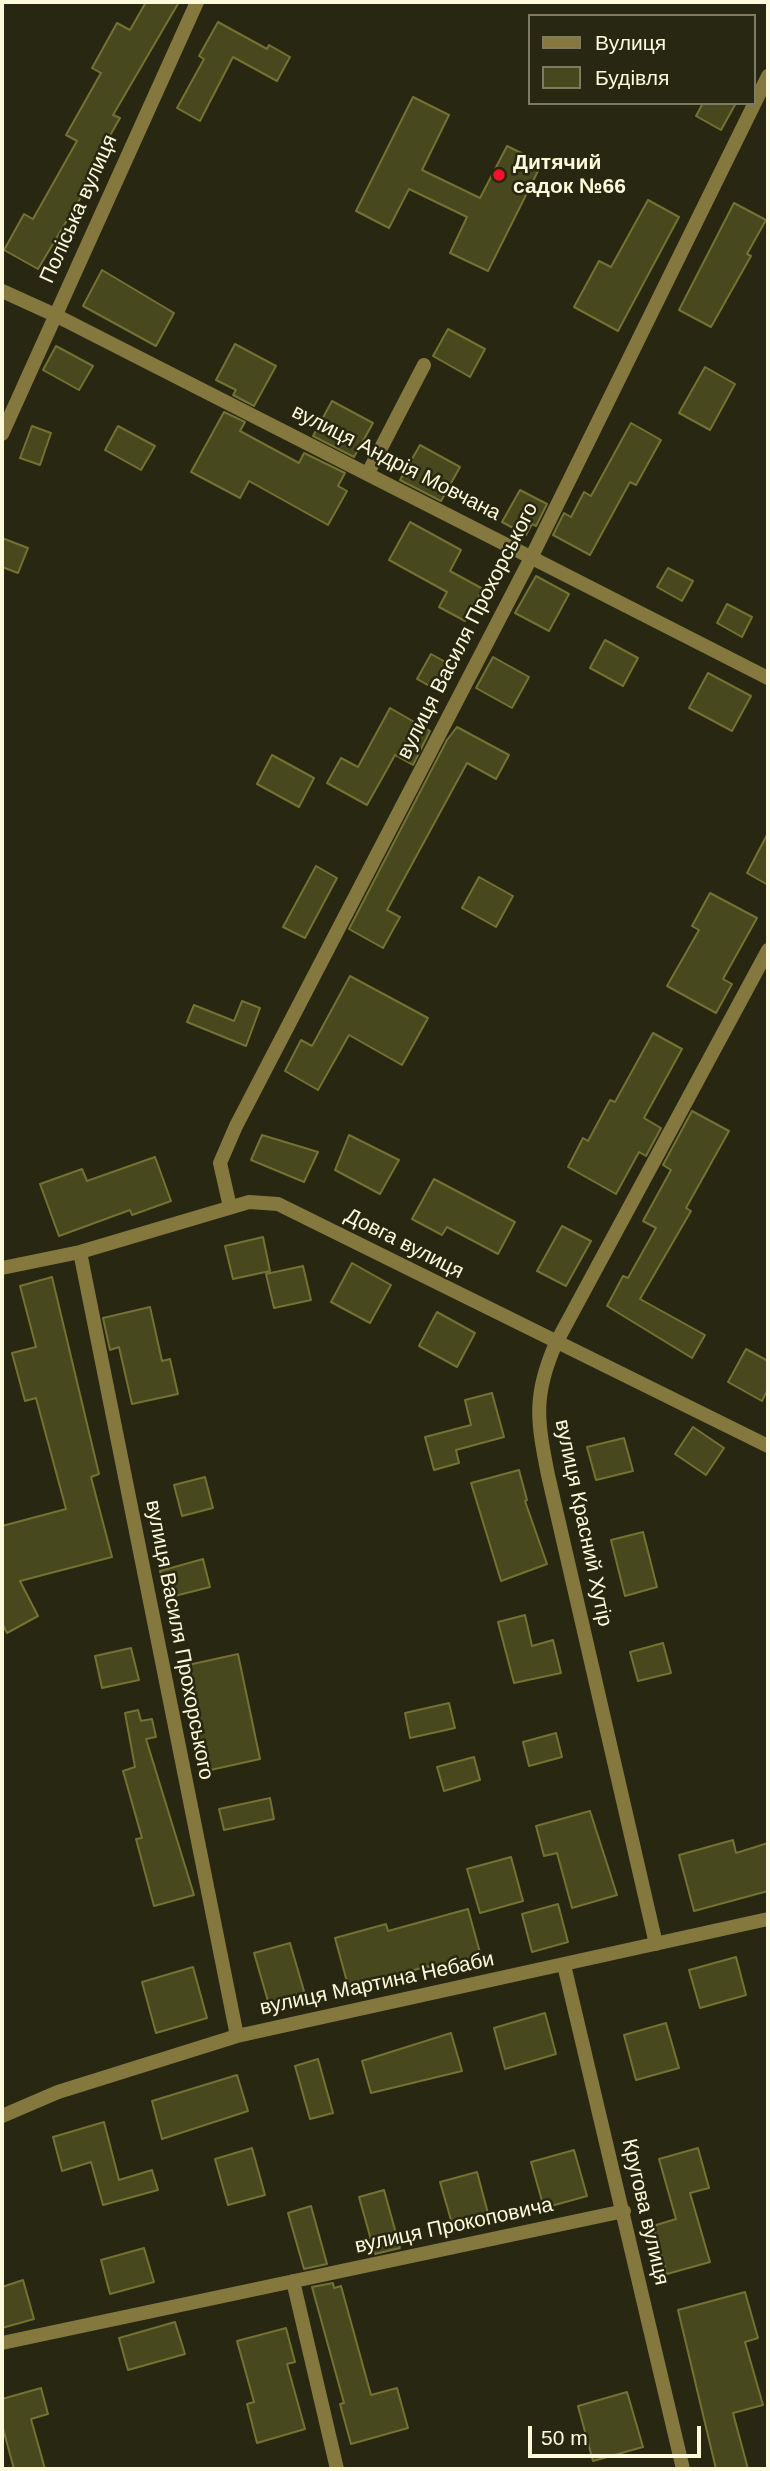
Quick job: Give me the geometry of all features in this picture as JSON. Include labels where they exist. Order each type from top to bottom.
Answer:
[{"type":"street","name":"Поліська вулиця","points":[[2,434],[197,2]]},
{"type":"street","name":"вулиця Василя Прохорського","points":[[756,100],[768,76]]},
{"type":"street","name":"вулиця Василя Прохорського","points":[[230,1207],[220,1163],[236,1126],[532,556],[754,105]]},
{"type":"street","name":"вулиця Андрія Мовчана","points":[[2,291],[55,314],[768,678]]},
{"type":"street","points":[[368,473],[424,365]]},
{"type":"street","name":"вулиця Красний Хутір","points":[[656,1944],[539,1430],[538,1395],[555,1343],[768,950]]},
{"type":"street","name":"Довга вулиця","points":[[2,1268],[80,1252],[250,1202],[278,1204],[768,1446]]},
{"type":"street","name":"вулиця Василя Прохорського","points":[[80,1252],[237,2036]]},
{"type":"street","name":"вулиця Мартина Небаби","points":[[2,2116],[58,2092],[237,2036],[768,1919]]},
{"type":"street","name":"Кругова вулиця","points":[[564,1965],[683,2469]]},
{"type":"street","name":"вулиця Прокоповича","points":[[2,2343],[624,2211]]},
{"type":"street","points":[[293,2281],[337,2469]]},
{"type":"building","points":[[146,2],[179,2],[113,115],[120,118],[91,169],[96,172],[38,269],[4,250],[24,214],[33,219],[77,141],[66,135],[101,73],[92,68],[117,23],[130,30]]},
{"type":"building","points":[[218,22],[267,49],[269,45],[290,57],[277,81],[233,57],[200,121],[177,108],[204,59],[199,56]]},
{"type":"building","points":[[413,97],[449,115],[422,170],[480,198],[507,146],[542,163],[488,271],[450,253],[467,217],[409,189],[389,228],[356,211]]},
{"type":"building","points":[[702,105],[735,105],[721,130],[696,116]]},
{"type":"building","points":[[648,200],[679,217],[618,331],[574,307],[599,261],[611,267]]},
{"type":"building","points":[[734,203],[766,220],[747,254],[751,256],[711,327],[679,310]]},
{"type":"building","points":[[102,270],[174,313],[156,346],[83,306]]},
{"type":"building","points":[[448,329],[485,349],[470,377],[433,356]]},
{"type":"building","points":[[235,344],[276,366],[254,406],[233,395],[236,390],[216,380]]},
{"type":"building","points":[[56,346],[93,366],[79,390],[43,370]]},
{"type":"building","points":[[705,367],[735,384],[710,430],[679,413]]},
{"type":"building","points":[[332,401],[373,423],[354,457],[313,436]]},
{"type":"building","points":[[224,412],[245,422],[240,431],[299,463],[304,453],[345,473],[338,486],[347,491],[328,525],[249,481],[240,498],[191,472]]},
{"type":"building","points":[[631,423],[661,440],[636,485],[630,482],[590,555],[553,535],[564,513],[571,517],[584,492],[591,496]]},
{"type":"building","points":[[32,426],[51,433],[40,465],[20,458]]},
{"type":"building","points":[[118,426],[155,446],[141,470],[105,450]]},
{"type":"building","points":[[420,445],[460,467],[441,501],[400,480]]},
{"type":"building","points":[[520,490],[547,504],[536,526],[532,524],[526,535],[502,522]]},
{"type":"building","points":[[410,522],[461,550],[450,571],[483,589],[465,621],[439,607],[447,592],[389,560]]},
{"type":"building","points":[[2,538],[28,548],[18,573],[2,567]]},
{"type":"building","points":[[668,568],[693,581],[682,601],[657,587]]},
{"type":"building","points":[[536,576],[569,594],[549,631],[515,613]]},
{"type":"building","points":[[727,604],[752,617],[742,637],[717,623]]},
{"type":"building","points":[[605,640],[638,658],[623,686],[590,668]]},
{"type":"building","points":[[431,654],[449,664],[435,689],[417,679]]},
{"type":"building","points":[[493,657],[529,677],[512,708],[476,688]]},
{"type":"building","points":[[708,673],[751,696],[732,731],[689,708]]},
{"type":"building","points":[[390,708],[430,731],[413,765],[395,755],[367,805],[327,783],[341,758],[358,767]]},
{"type":"building","points":[[457,727],[509,755],[496,779],[467,763],[387,910],[400,917],[383,948],[349,929],[447,740]]},
{"type":"building","points":[[272,755],[314,778],[299,807],[257,784]]},
{"type":"building","points":[[768,833],[768,885],[747,873]]},
{"type":"building","points":[[316,866],[337,878],[305,938],[283,927]]},
{"type":"building","points":[[479,877],[513,896],[496,927],[462,908]]},
{"type":"building","points":[[710,893],[757,918],[723,979],[732,984],[716,1013],[667,986],[699,930],[692,926]]},
{"type":"building","points":[[350,976],[428,1018],[402,1065],[349,1035],[318,1090],[285,1071],[301,1040],[312,1046]]},
{"type":"building","points":[[242,1001],[260,1008],[246,1046],[187,1022],[194,1005],[234,1021]]},
{"type":"building","points":[[653,1033],[682,1049],[644,1118],[661,1128],[646,1156],[639,1152],[616,1194],[568,1167],[583,1138],[588,1141],[610,1100],[615,1102]]},
{"type":"building","points":[[692,1111],[729,1131],[686,1208],[691,1211],[640,1299],[705,1335],[692,1358],[607,1306],[623,1276],[628,1278],[656,1228],[643,1221],[671,1170],[663,1165]]},
{"type":"building","points":[[262,1135],[318,1152],[304,1182],[251,1160]]},
{"type":"building","points":[[349,1135],[399,1160],[380,1194],[335,1170]]},
{"type":"building","points":[[155,1157],[171,1201],[132,1215],[130,1210],[59,1236],[40,1184],[82,1169],[87,1181]]},
{"type":"building","points":[[434,1179],[515,1222],[498,1254],[447,1227],[442,1235],[412,1219]]},
{"type":"building","points":[[562,1226],[591,1241],[566,1286],[537,1271]]},
{"type":"building","points":[[263,1237],[270,1271],[233,1279],[225,1246]]},
{"type":"building","points":[[352,1263],[391,1285],[370,1323],[331,1302]]},
{"type":"building","points":[[303,1266],[311,1300],[274,1308],[266,1274]]},
{"type":"building","points":[[52,1277],[99,1474],[91,1477],[112,1557],[20,1581],[38,1616],[7,1633],[2,1623],[2,1526],[66,1509],[36,1398],[25,1401],[12,1353],[36,1347],[20,1286]]},
{"type":"building","points":[[150,1307],[162,1361],[170,1359],[178,1394],[132,1404],[119,1347],[110,1350],[103,1318]]},
{"type":"building","points":[[437,1312],[475,1333],[457,1367],[419,1346]]},
{"type":"building","points":[[746,1349],[768,1361],[768,1389],[762,1401],[728,1382]]},
{"type":"building","points":[[492,1393],[504,1437],[456,1450],[459,1463],[434,1470],[425,1437],[471,1425],[465,1400]]},
{"type":"building","points":[[693,1427],[724,1448],[706,1475],[675,1454]]},
{"type":"building","points":[[624,1438],[633,1471],[596,1480],[587,1447]]},
{"type":"building","points":[[519,1470],[527,1500],[525,1501],[547,1564],[501,1581],[471,1483]]},
{"type":"building","points":[[205,1477],[213,1508],[182,1516],[174,1485]]},
{"type":"building","points":[[643,1532],[657,1587],[625,1596],[611,1540]]},
{"type":"building","points":[[203,1559],[210,1587],[167,1598],[160,1571]]},
{"type":"building","points":[[525,1615],[532,1646],[553,1640],[561,1673],[514,1683],[498,1622]]},
{"type":"building","points":[[663,1643],[671,1673],[638,1681],[630,1652]]},
{"type":"building","points":[[131,1648],[139,1680],[102,1688],[95,1656]]},
{"type":"building","points":[[238,1654],[260,1759],[206,1771],[188,1665]]},
{"type":"building","points":[[449,1703],[455,1728],[410,1738],[405,1713]]},
{"type":"building","points":[[138,1710],[141,1721],[152,1719],[156,1737],[146,1739],[194,1895],[154,1906],[136,1839],[142,1838],[123,1771],[135,1767],[125,1713]]},
{"type":"building","points":[[556,1733],[562,1757],[529,1766],[523,1742]]},
{"type":"building","points":[[474,1757],[480,1780],[444,1791],[437,1767]]},
{"type":"building","points":[[270,1798],[274,1819],[224,1830],[219,1809]]},
{"type":"building","points":[[590,1811],[617,1895],[572,1908],[557,1853],[544,1856],[536,1826]]},
{"type":"building","points":[[733,1840],[736,1853],[768,1843],[768,1891],[694,1911],[679,1855]]},
{"type":"building","points":[[511,1857],[523,1901],[480,1913],[467,1869]]},
{"type":"building","points":[[558,1904],[568,1942],[532,1952],[522,1914]]},
{"type":"building","points":[[468,1909],[482,1960],[431,1974],[428,1966],[349,1989],[335,1938],[386,1924],[388,1931]]},
{"type":"building","points":[[290,1943],[306,1998],[270,2008],[254,1953]]},
{"type":"building","points":[[736,1957],[746,1995],[700,2008],[689,1970]]},
{"type":"building","points":[[193,1967],[207,2018],[156,2033],[142,1982]]},
{"type":"building","points":[[545,2013],[556,2054],[505,2069],[494,2028]]},
{"type":"building","points":[[666,2023],[679,2068],[636,2080],[624,2035]]},
{"type":"building","points":[[451,2033],[462,2071],[371,2093],[362,2061]]},
{"type":"building","points":[[318,2059],[333,2113],[310,2119],[295,2066]]},
{"type":"building","points":[[237,2075],[248,2111],[162,2139],[152,2101]]},
{"type":"building","points":[[104,2122],[119,2180],[152,2170],[158,2190],[103,2205],[91,2162],[62,2171],[53,2137]]},
{"type":"building","points":[[252,2148],[265,2195],[228,2205],[215,2159]]},
{"type":"building","points":[[698,2148],[709,2188],[690,2193],[710,2262],[667,2274],[653,2226],[676,2219],[659,2159]]},
{"type":"building","points":[[574,2150],[587,2196],[544,2208],[531,2162]]},
{"type":"building","points":[[477,2172],[489,2217],[453,2227],[440,2182]]},
{"type":"building","points":[[384,2190],[400,2248],[375,2254],[359,2197]]},
{"type":"building","points":[[311,2206],[327,2264],[304,2269],[288,2213]]},
{"type":"building","points":[[144,2248],[154,2282],[110,2294],[101,2260]]},
{"type":"building","points":[[23,2280],[34,2319],[2,2328],[2,2287]]},
{"type":"building","points":[[333,2283],[334,2288],[341,2286],[371,2395],[397,2388],[408,2428],[351,2444],[340,2404],[344,2403],[312,2287]]},
{"type":"building","points":[[745,2292],[758,2338],[745,2342],[763,2405],[733,2413],[748,2469],[716,2469],[678,2310]]},
{"type":"building","points":[[175,2322],[185,2354],[128,2370],[119,2338]]},
{"type":"building","points":[[286,2328],[295,2362],[287,2364],[305,2429],[257,2443],[247,2404],[254,2402],[237,2341]]},
{"type":"building","points":[[41,2388],[48,2414],[31,2419],[45,2469],[14,2469],[2,2425],[2,2399]]},
{"type":"building","points":[[627,2392],[643,2447],[593,2461],[578,2406]]},
{"type":"place","name":"Дитячий садок №66","points":[[499,175]]}]
